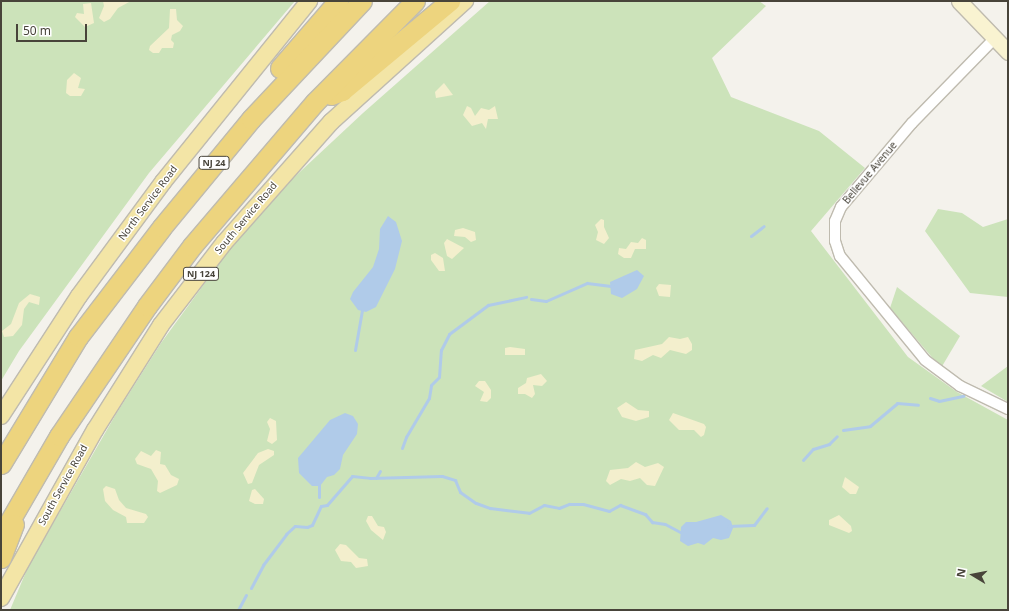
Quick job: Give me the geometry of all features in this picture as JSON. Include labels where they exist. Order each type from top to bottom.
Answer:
[{"type":"highway","points":[[162,227],[251,103],[338,1]]},
{"type":"highway","name":"NJ 24","points":[[1,464],[78,337],[162,227],[251,119],[362,1]]},
{"type":"highway","points":[[1,536],[59,436],[147,306],[209,224],[314,102],[415,1]]},
{"type":"highway","points":[[314,102],[342,91],[450,1]]},
{"type":"highway","points":[[1,558],[19,506]]},
{"type":"main road","name":"North Service Road","points":[[1,416],[79,296],[163,182],[309,1]]},
{"type":"main road","name":"South Service Road","points":[[1,598],[94,430],[161,325],[224,243],[331,122],[465,1]]},
{"type":"street","points":[[959,1],[1008,52]]},
{"type":"street","name":"Bellevue Avenue","points":[[995,38],[912,123],[841,207],[835,221],[835,240],[840,256],[925,360],[960,386],[1008,409]]},
{"type":"green space","points":[[1,1],[295,1],[149,173],[19,351],[1,381]]},
{"type":"green space","points":[[490,1],[759,1],[766,6],[712,58],[731,97],[819,131],[865,168],[811,231],[908,357],[957,392],[1008,420],[1008,610],[10,610],[28,567],[116,414],[161,343],[229,250],[288,183],[363,113]]},
{"type":"green space","points":[[938,209],[962,213],[983,227],[1008,219],[1008,297],[970,293],[925,231]]},
{"type":"green space","points":[[897,287],[960,336],[941,368],[890,308]]},
{"type":"green space","points":[[1008,366],[1008,402],[981,386]]},
{"type":"sand","points":[[103,1],[131,1],[118,8],[110,19],[104,22],[99,18],[104,6]]},
{"type":"sand","points":[[91,3],[94,23],[85,27],[75,17],[77,13],[84,14],[83,4]]},
{"type":"sand","points":[[170,9],[176,9],[177,20],[183,26],[180,31],[172,35],[171,40],[174,43],[173,48],[162,48],[159,53],[153,53],[149,50],[150,46],[169,28]]},
{"type":"sand","points":[[74,73],[81,78],[78,88],[85,89],[81,96],[70,96],[66,93],[67,80]]},
{"type":"sand","points":[[444,83],[453,95],[436,98],[435,92]]},
{"type":"sand","points":[[467,106],[471,108],[475,116],[481,108],[489,110],[495,106],[498,119],[488,119],[486,129],[482,123],[472,126],[463,115]]},
{"type":"sand","points":[[601,219],[604,220],[604,227],[609,238],[604,244],[596,240],[598,232],[595,225]]},
{"type":"sand","points":[[463,228],[475,232],[476,240],[471,242],[465,237],[454,236],[455,230]]},
{"type":"sand","points":[[642,238],[646,240],[646,249],[635,249],[631,258],[624,258],[618,254],[619,248],[626,249],[631,242],[638,243]]},
{"type":"sand","points":[[447,239],[464,248],[452,259],[447,256],[444,243]]},
{"type":"sand","points":[[435,253],[443,258],[445,271],[439,271],[431,260],[431,255]]},
{"type":"sand","points":[[659,284],[671,285],[670,297],[659,296],[656,288]]},
{"type":"sand","points":[[30,294],[40,297],[39,305],[29,302],[24,309],[22,325],[13,336],[4,337],[2,331],[11,324],[19,303]]},
{"type":"sand","points":[[669,337],[680,339],[688,337],[692,344],[692,350],[686,354],[670,350],[661,358],[653,355],[642,361],[634,359],[635,350],[662,344]]},
{"type":"sand","points":[[510,347],[525,349],[525,355],[505,355],[505,348]]},
{"type":"sand","points":[[541,374],[547,381],[542,386],[533,385],[535,394],[532,398],[525,394],[518,394],[518,388],[526,383],[527,378]]},
{"type":"sand","points":[[479,381],[485,381],[491,390],[491,398],[487,402],[480,401],[484,392],[475,386]]},
{"type":"sand","points":[[626,402],[638,410],[649,411],[649,417],[636,421],[622,417],[617,408]]},
{"type":"sand","points":[[673,413],[704,424],[706,427],[704,435],[701,437],[694,430],[679,430],[669,420]]},
{"type":"sand","points":[[270,418],[276,421],[277,440],[272,444],[267,441],[270,429],[267,422]]},
{"type":"sand","points":[[268,449],[274,451],[274,455],[259,465],[252,483],[248,484],[243,473],[258,453]]},
{"type":"sand","points":[[156,450],[161,452],[160,464],[165,465],[171,475],[179,479],[177,485],[160,493],[157,491],[158,481],[151,469],[137,464],[135,459],[141,451],[151,456]]},
{"type":"sand","points":[[636,462],[645,467],[658,463],[664,467],[655,486],[647,485],[640,478],[630,481],[621,479],[610,485],[606,481],[610,470],[628,468]]},
{"type":"sand","points":[[845,477],[859,487],[856,494],[850,494],[842,487]]},
{"type":"sand","points":[[106,486],[115,489],[119,500],[126,508],[146,514],[148,517],[144,523],[127,523],[126,517],[113,510],[105,501],[103,489]]},
{"type":"sand","points":[[255,489],[264,499],[263,504],[255,504],[249,501],[252,490]]},
{"type":"sand","points":[[839,515],[851,526],[852,531],[849,533],[829,525],[829,520]]},
{"type":"sand","points":[[368,516],[372,516],[378,526],[384,527],[386,532],[383,540],[371,530],[366,521]]},
{"type":"sand","points":[[340,544],[346,545],[359,558],[367,559],[368,566],[356,568],[351,562],[341,561],[335,550]]},
{"type":"water","points":[[388,216],[396,222],[402,241],[395,269],[376,307],[366,312],[358,310],[350,299],[353,292],[373,267],[379,249],[380,229]]},
{"type":"water","points":[[637,270],[644,276],[637,289],[622,298],[611,294],[610,282]]},
{"type":"water","points":[[345,413],[353,416],[358,424],[357,434],[343,455],[340,469],[334,475],[327,477],[320,486],[312,486],[299,473],[298,458],[330,420]]},
{"type":"water","points":[[721,515],[731,521],[733,528],[729,538],[721,540],[713,538],[704,545],[698,543],[688,546],[680,541],[681,527],[686,522],[696,522]]},
{"type":"waterway","points":[[751,236],[764,226]]},
{"type":"waterway","points":[[531,299],[546,301],[587,283],[613,286]]},
{"type":"waterway","points":[[402,448],[406,437],[429,398],[431,385],[439,377],[441,350],[449,334],[488,305],[526,297]]},
{"type":"waterway","points":[[355,350],[362,311]]},
{"type":"waterway","points":[[930,398],[939,401],[963,396]]},
{"type":"waterway","points":[[843,430],[870,426],[897,403],[918,405]]},
{"type":"waterway","points":[[803,460],[813,449],[829,444],[837,436]]},
{"type":"waterway","points":[[376,478],[380,471]]},
{"type":"waterway","points":[[251,588],[263,565],[286,534],[295,526],[307,527],[312,525],[321,506],[327,505],[352,476],[370,478],[442,476],[455,480],[460,492],[476,503],[490,508],[529,513],[544,505],[559,508],[569,504],[583,504],[609,511],[620,505],[645,514],[652,522],[665,524],[680,532]]},
{"type":"waterway","points":[[319,484],[319,497]]},
{"type":"waterway","points":[[728,526],[754,525],[767,508]]},
{"type":"waterway","points":[[238,610],[246,595]]}]
